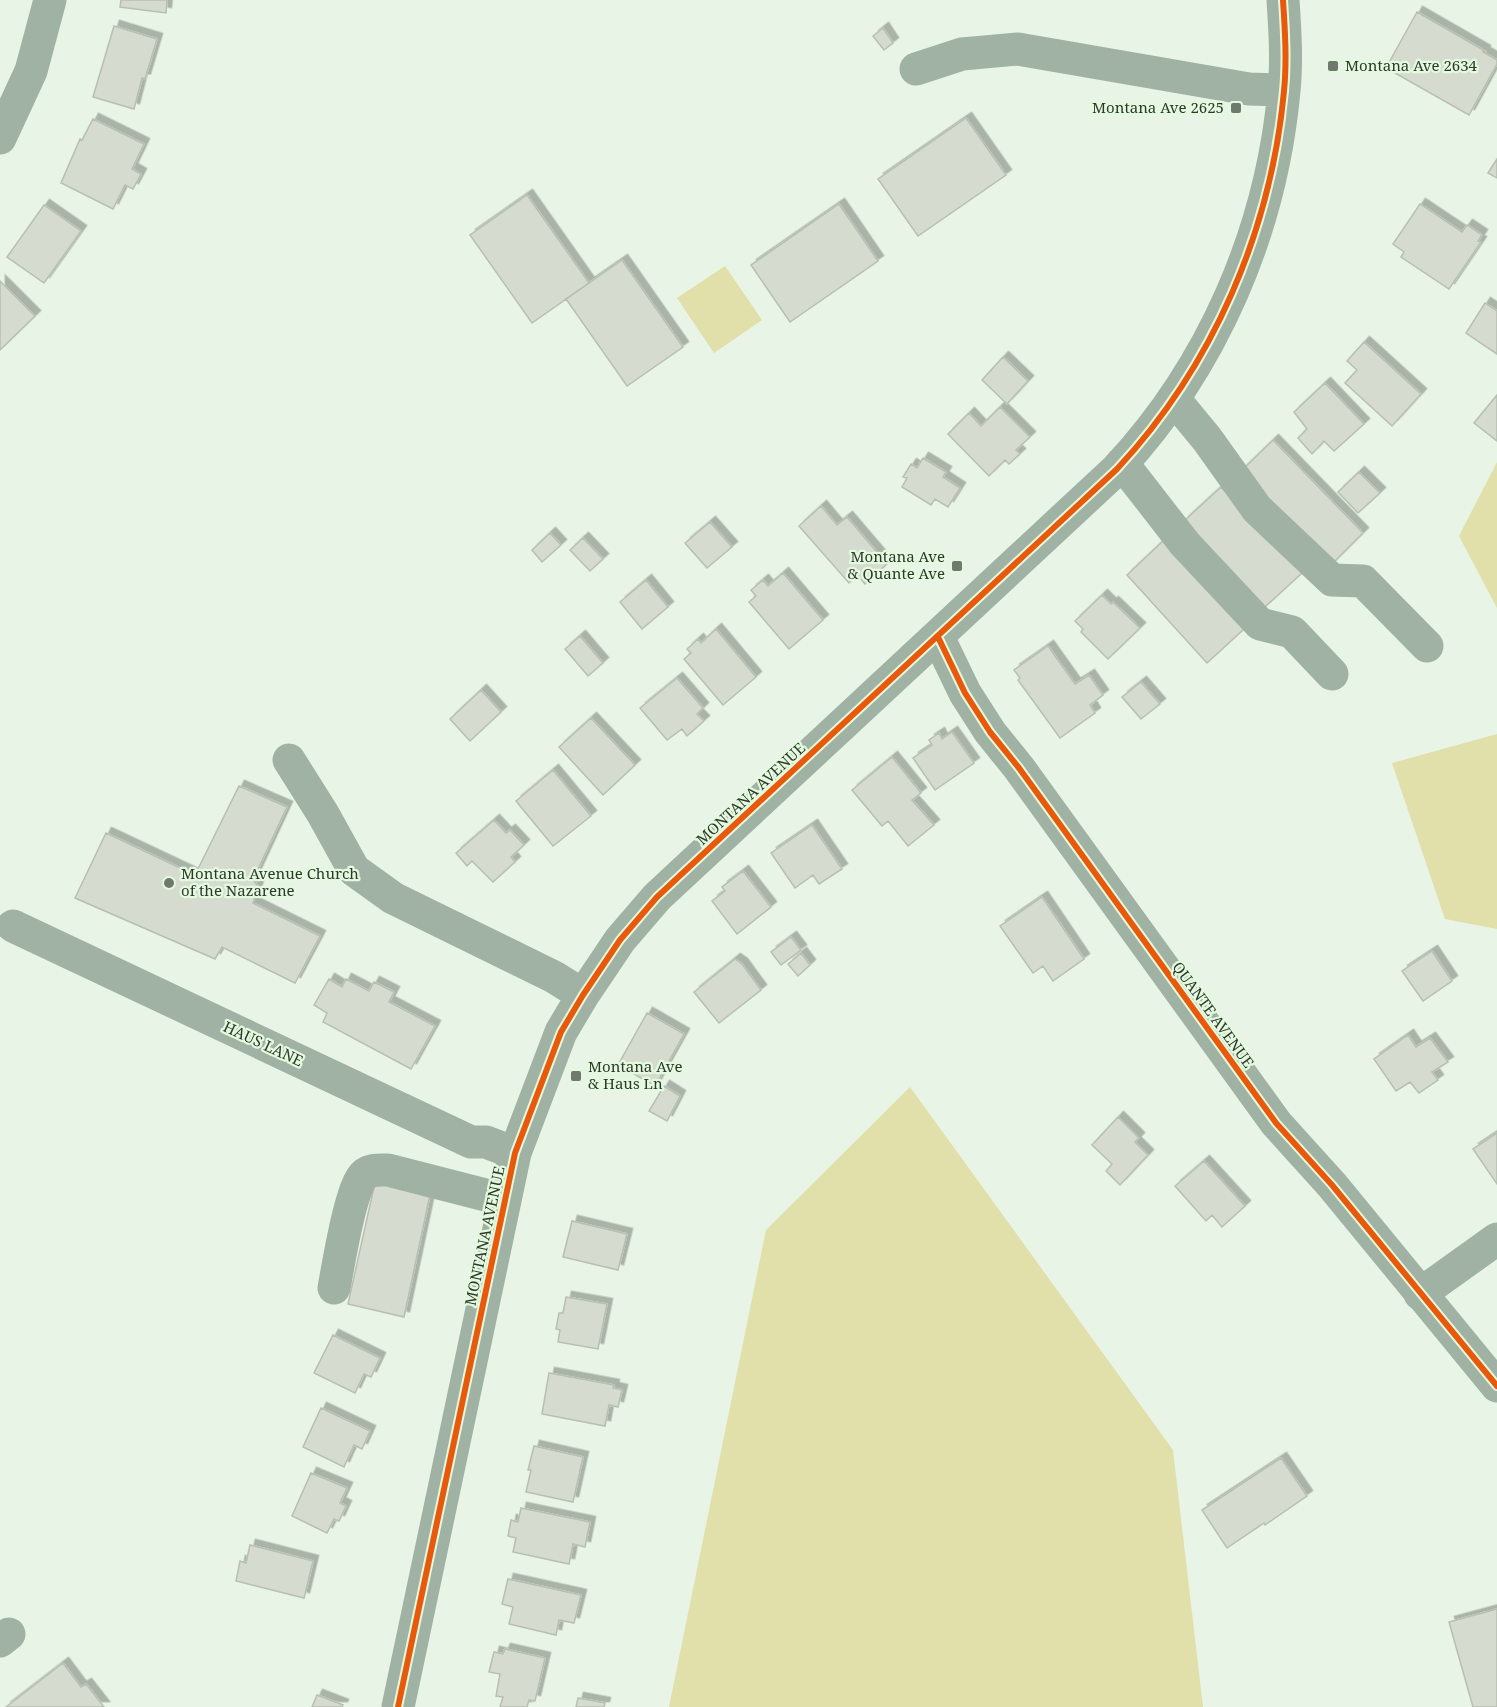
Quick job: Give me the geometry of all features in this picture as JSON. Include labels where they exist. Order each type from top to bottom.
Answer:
[{"type":"street","points":[[0,138],[31,71],[50,0]]},
{"type":"street","name":"MONTANA AVENUE","points":[[398,1707],[515,1153],[561,1032],[620,940],[657,897],[1122,463],[1174,399],[1197,364],[1224,312],[1253,242],[1271,174],[1284,90],[1283,0]]},
{"type":"street","points":[[916,69],[962,54],[1018,49],[1249,89],[1284,90]]},
{"type":"street","points":[[1174,399],[1207,439],[1257,510],[1332,580],[1363,581],[1427,645]]},
{"type":"street","points":[[1122,463],[1185,544],[1260,624],[1292,632],[1332,674]]},
{"type":"street","name":"QUANTE AVENUE","points":[[938,637],[965,693],[990,732],[1019,768],[1269,1113],[1332,1185],[1497,1386]]},
{"type":"street","points":[[289,760],[323,814],[354,870],[393,898],[554,977],[583,995]]},
{"type":"street","name":"HAUS LANE","points":[[14,926],[471,1142],[486,1142],[515,1153]]},
{"type":"street","points":[[334,1288],[355,1190],[363,1175],[372,1170],[388,1170],[505,1200]]},
{"type":"street","points":[[1420,1294],[1497,1239]]},
{"type":"shaded area","points":[[725,266],[762,320],[714,353],[677,298]]},
{"type":"shaded area","points":[[1497,462],[1497,608],[1459,536]]},
{"type":"shaded area","points":[[1497,734],[1497,929],[1445,919],[1392,763]]},
{"type":"shaded area","points":[[910,1087],[1173,1450],[1203,1707],[669,1707],[766,1230]]},
{"type":"building","points":[[121,0],[167,0],[166,13],[120,7]]},
{"type":"building","points":[[1417,12],[1497,60],[1497,64],[1469,115],[1386,68]]},
{"type":"building","points":[[114,26],[157,39],[145,79],[142,78],[134,109],[93,97]]},
{"type":"building","points":[[883,28],[893,43],[884,50],[873,36]]},
{"type":"building","points":[[966,118],[1006,175],[918,236],[878,179]]},
{"type":"building","points":[[93,119],[144,144],[132,169],[141,174],[133,189],[125,185],[113,209],[61,183],[80,139],[82,140]]},
{"type":"building","points":[[1497,159],[1497,178],[1488,173]]},
{"type":"building","points":[[527,195],[589,283],[532,323],[470,235]]},
{"type":"building","points":[[839,204],[878,261],[790,322],[751,265]]},
{"type":"building","points":[[1420,204],[1462,232],[1467,225],[1482,235],[1478,241],[1481,242],[1449,289],[1401,257],[1404,252],[1393,244]]},
{"type":"building","points":[[44,205],[81,231],[44,283],[7,257]]},
{"type":"building","points":[[622,260],[683,347],[627,386],[566,299]]},
{"type":"building","points":[[0,281],[35,316],[0,350]]},
{"type":"building","points":[[1485,303],[1497,311],[1497,354],[1466,333]]},
{"type":"building","points":[[1364,342],[1421,394],[1392,426],[1345,383],[1357,370],[1347,361]]},
{"type":"building","points":[[1003,357],[1028,381],[1007,404],[982,380]]},
{"type":"building","points":[[1325,383],[1364,424],[1334,451],[1324,441],[1312,454],[1298,438],[1307,429],[1294,412]]},
{"type":"building","points":[[1497,395],[1497,441],[1474,423]]},
{"type":"building","points":[[1000,407],[1030,437],[1016,450],[1020,454],[1009,464],[1005,460],[989,476],[948,434],[969,413],[981,426]]},
{"type":"building","points":[[1273,440],[1363,533],[1328,568],[1238,474]]},
{"type":"building","points":[[923,458],[946,472],[943,477],[960,488],[948,507],[935,499],[931,505],[902,487],[907,478],[903,477],[911,464],[917,468]]},
{"type":"building","points":[[1359,472],[1380,493],[1358,513],[1338,492]]},
{"type":"building","points":[[1221,487],[1302,573],[1265,607],[1184,521]]},
{"type":"building","points":[[821,506],[837,525],[847,517],[887,564],[865,584],[857,575],[849,583],[799,526]]},
{"type":"building","points":[[710,522],[732,547],[707,568],[685,543]]},
{"type":"building","points":[[550,533],[561,545],[542,562],[532,550]]},
{"type":"building","points":[[583,538],[603,559],[590,571],[570,550]]},
{"type":"building","points":[[1163,541],[1244,629],[1207,663],[1127,575]]},
{"type":"building","points":[[783,573],[823,620],[789,649],[749,602],[756,596],[751,590],[763,580],[768,586]]},
{"type":"building","points":[[646,580],[668,607],[642,629],[620,602]]},
{"type":"building","points":[[1102,595],[1111,604],[1113,602],[1140,628],[1108,659],[1081,632],[1083,629],[1075,621]]},
{"type":"building","points":[[716,629],[756,677],[723,705],[684,659],[691,653],[687,649],[698,639],[701,643]]},
{"type":"building","points":[[580,636],[603,663],[588,676],[565,649]]},
{"type":"building","points":[[1048,646],[1075,684],[1089,675],[1103,695],[1090,705],[1095,713],[1060,738],[1018,680],[1020,678],[1014,670]]},
{"type":"building","points":[[677,678],[703,708],[697,714],[704,721],[687,736],[682,729],[667,740],[640,708]]},
{"type":"building","points":[[1141,682],[1160,704],[1141,719],[1122,697]]},
{"type":"building","points":[[481,690],[501,712],[470,741],[450,719]]},
{"type":"building","points":[[591,718],[635,765],[603,795],[559,747]]},
{"type":"building","points":[[952,732],[974,763],[935,790],[913,758],[932,745],[929,740],[939,733],[942,739]]},
{"type":"building","points":[[892,757],[921,793],[912,800],[934,825],[908,846],[888,821],[882,826],[852,790]]},
{"type":"building","points":[[553,770],[591,816],[553,846],[516,801]]},
{"type":"building","name":"Montana Avenue Church of the Nazarene","points":[[239,786],[287,807],[253,880],[258,886],[253,903],[320,936],[295,983],[222,947],[215,959],[75,898],[106,833],[195,875]]},
{"type":"building","points":[[494,820],[506,833],[510,830],[524,845],[511,857],[515,862],[493,882],[472,861],[467,866],[456,853]]},
{"type":"building","points":[[812,825],[842,869],[819,884],[813,875],[795,888],[771,853]]},
{"type":"building","points":[[743,871],[771,907],[737,934],[712,901],[725,891],[722,887]]},
{"type":"building","points":[[1042,897],[1084,959],[1053,981],[1043,966],[1033,973],[1000,926]]},
{"type":"building","points":[[791,937],[801,950],[781,965],[771,952]]},
{"type":"building","points":[[1432,951],[1452,981],[1423,1001],[1402,971]]},
{"type":"building","points":[[801,953],[810,965],[798,976],[788,964]]},
{"type":"building","points":[[735,959],[742,964],[761,990],[719,1023],[694,992]]},
{"type":"building","points":[[329,979],[342,987],[346,979],[369,991],[374,982],[394,992],[389,1002],[435,1026],[411,1069],[323,1022],[327,1013],[314,1005]]},
{"type":"building","points":[[647,1013],[684,1034],[655,1086],[618,1065]]},
{"type":"building","points":[[1408,1035],[1416,1047],[1430,1038],[1448,1062],[1432,1072],[1438,1080],[1419,1093],[1410,1082],[1396,1091],[1374,1059]]},
{"type":"building","points":[[664,1086],[680,1096],[667,1121],[649,1111]]},
{"type":"building","points":[[1118,1117],[1139,1138],[1135,1142],[1148,1155],[1120,1185],[1106,1171],[1112,1164],[1092,1145]]},
{"type":"building","points":[[1497,1133],[1497,1184],[1473,1149]]},
{"type":"building","points":[[1204,1161],[1245,1206],[1222,1227],[1212,1215],[1206,1221],[1175,1186]]},
{"type":"building","points":[[376,1178],[431,1190],[404,1317],[348,1304]]},
{"type":"building","points":[[572,1221],[627,1234],[618,1270],[563,1257]]},
{"type":"building","points":[[566,1297],[607,1304],[598,1349],[558,1342],[560,1330],[556,1329],[559,1313],[563,1313]]},
{"type":"building","points":[[333,1335],[380,1358],[371,1377],[364,1374],[355,1393],[314,1373]]},
{"type":"building","points":[[549,1373],[614,1385],[613,1388],[622,1390],[618,1407],[609,1405],[605,1426],[542,1414]]},
{"type":"building","points":[[321,1408],[370,1431],[362,1449],[354,1445],[344,1467],[303,1447]]},
{"type":"building","points":[[534,1446],[583,1457],[573,1502],[526,1492]]},
{"type":"building","points":[[1281,1458],[1307,1496],[1227,1548],[1202,1510]]},
{"type":"building","points":[[311,1473],[347,1488],[340,1503],[346,1506],[339,1521],[334,1519],[327,1533],[292,1516]]},
{"type":"building","points":[[521,1508],[590,1522],[585,1547],[573,1544],[569,1564],[513,1552],[516,1538],[508,1536],[511,1520],[518,1522]]},
{"type":"building","points":[[250,1545],[313,1561],[304,1598],[236,1581],[240,1561],[246,1563]]},
{"type":"building","points":[[508,1579],[581,1595],[574,1623],[559,1620],[556,1635],[509,1624],[513,1607],[502,1604]]},
{"type":"building","points":[[1497,1609],[1497,1707],[1473,1707],[1449,1622]]},
{"type":"building","points":[[505,1649],[545,1658],[535,1701],[529,1700],[527,1707],[500,1707],[503,1697],[496,1696],[500,1674],[489,1672],[494,1652],[503,1654]]},
{"type":"building","points":[[63,1663],[81,1687],[86,1684],[104,1707],[6,1707]]},
{"type":"building","points":[[317,1695],[343,1705],[342,1707],[312,1707]]},
{"type":"building","points":[[578,1698],[605,1703],[604,1707],[576,1707]]},
{"type":"cycle path","points":[[398,1707],[515,1153],[561,1032],[620,940],[657,897],[1117,469],[1151,429],[1182,386],[1209,341],[1232,294],[1251,245],[1266,195],[1277,143],[1284,91],[1286,57],[1283,0]]},
{"type":"cycle path","points":[[938,637],[965,693],[990,732],[1019,768],[1276,1123],[1332,1185],[1497,1386]]},
{"type":"place","name":"Montana Ave 2634","points":[[1333,66]]},
{"type":"place","name":"Montana Ave 2625","points":[[1236,108]]},
{"type":"place","name":"Montana Ave & Quante Ave","points":[[957,566]]},
{"type":"place","name":"Montana Avenue Church of the Nazarene","points":[[169,883]]},
{"type":"place","name":"Montana Ave & Haus Ln","points":[[576,1076]]}]
